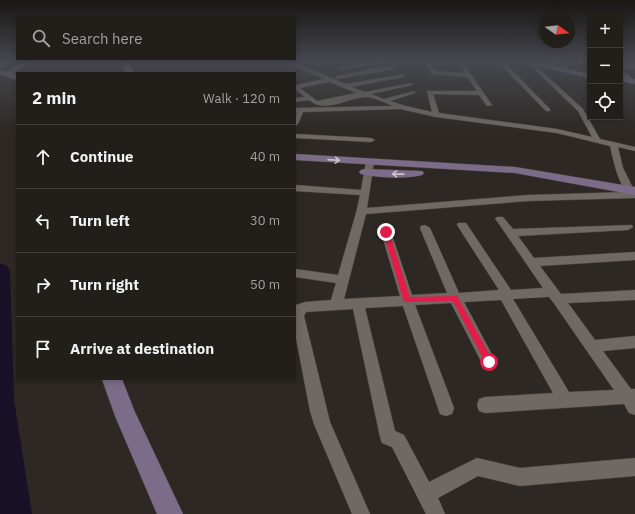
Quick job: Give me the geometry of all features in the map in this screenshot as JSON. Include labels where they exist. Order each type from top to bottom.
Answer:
[{"type":"street","points":[[296,87],[306,85]]},
{"type":"street","points":[[332,85],[352,97]]},
{"type":"street","points":[[342,85],[404,108],[436,115],[557,131],[635,149]]},
{"type":"street","points":[[346,86],[351,85]]},
{"type":"street","points":[[296,87],[322,105],[406,85]]},
{"type":"street","points":[[475,85],[489,105]]},
{"type":"street","points":[[523,85],[548,110]]},
{"type":"street","points":[[555,85],[582,110],[598,141]]},
{"type":"street","points":[[384,101],[413,92]]},
{"type":"street","points":[[436,115],[429,92],[481,93]]},
{"type":"street","points":[[296,100],[310,98]]},
{"type":"street","points":[[298,110],[404,108]]},
{"type":"street","points":[[582,110],[587,111]]},
{"type":"street","points":[[296,136],[372,140]]},
{"type":"street","points":[[614,145],[619,168],[633,192]]},
{"type":"street","points":[[296,157],[369,167],[405,174],[465,167],[515,170],[633,192]]},
{"type":"street","points":[[296,167],[369,167]]},
{"type":"street","points":[[336,305],[362,212],[369,167]]},
{"type":"street","points":[[296,188],[365,193]]},
{"type":"street","points":[[362,212],[528,198],[633,192]]},
{"type":"street","points":[[500,219],[591,346],[633,400]]},
{"type":"street","points":[[462,225],[506,295],[566,400]]},
{"type":"street","points":[[510,233],[628,226]]},
{"type":"street","points":[[425,228],[455,298],[489,362]]},
{"type":"street","points":[[386,232],[407,300],[446,408]]},
{"type":"street","points":[[531,262],[635,256]]},
{"type":"street","points":[[296,273],[343,280]]},
{"type":"street","points":[[361,514],[322,424],[298,316],[300,309],[305,307],[358,303],[506,295],[635,295]]},
{"type":"street","points":[[358,303],[388,437],[398,442],[436,514]]},
{"type":"street","points":[[591,346],[635,342]]},
{"type":"street","points":[[112,380],[126,416],[170,514]]},
{"type":"street","points":[[485,406],[566,400],[633,400]]},
{"type":"street","points":[[426,494],[477,467],[520,477],[635,467]]},
{"type":"waterway","points":[[0,271],[0,400],[15,514]]},
{"type":"route","points":[[386,232],[407,300],[455,298],[489,362]]}]
